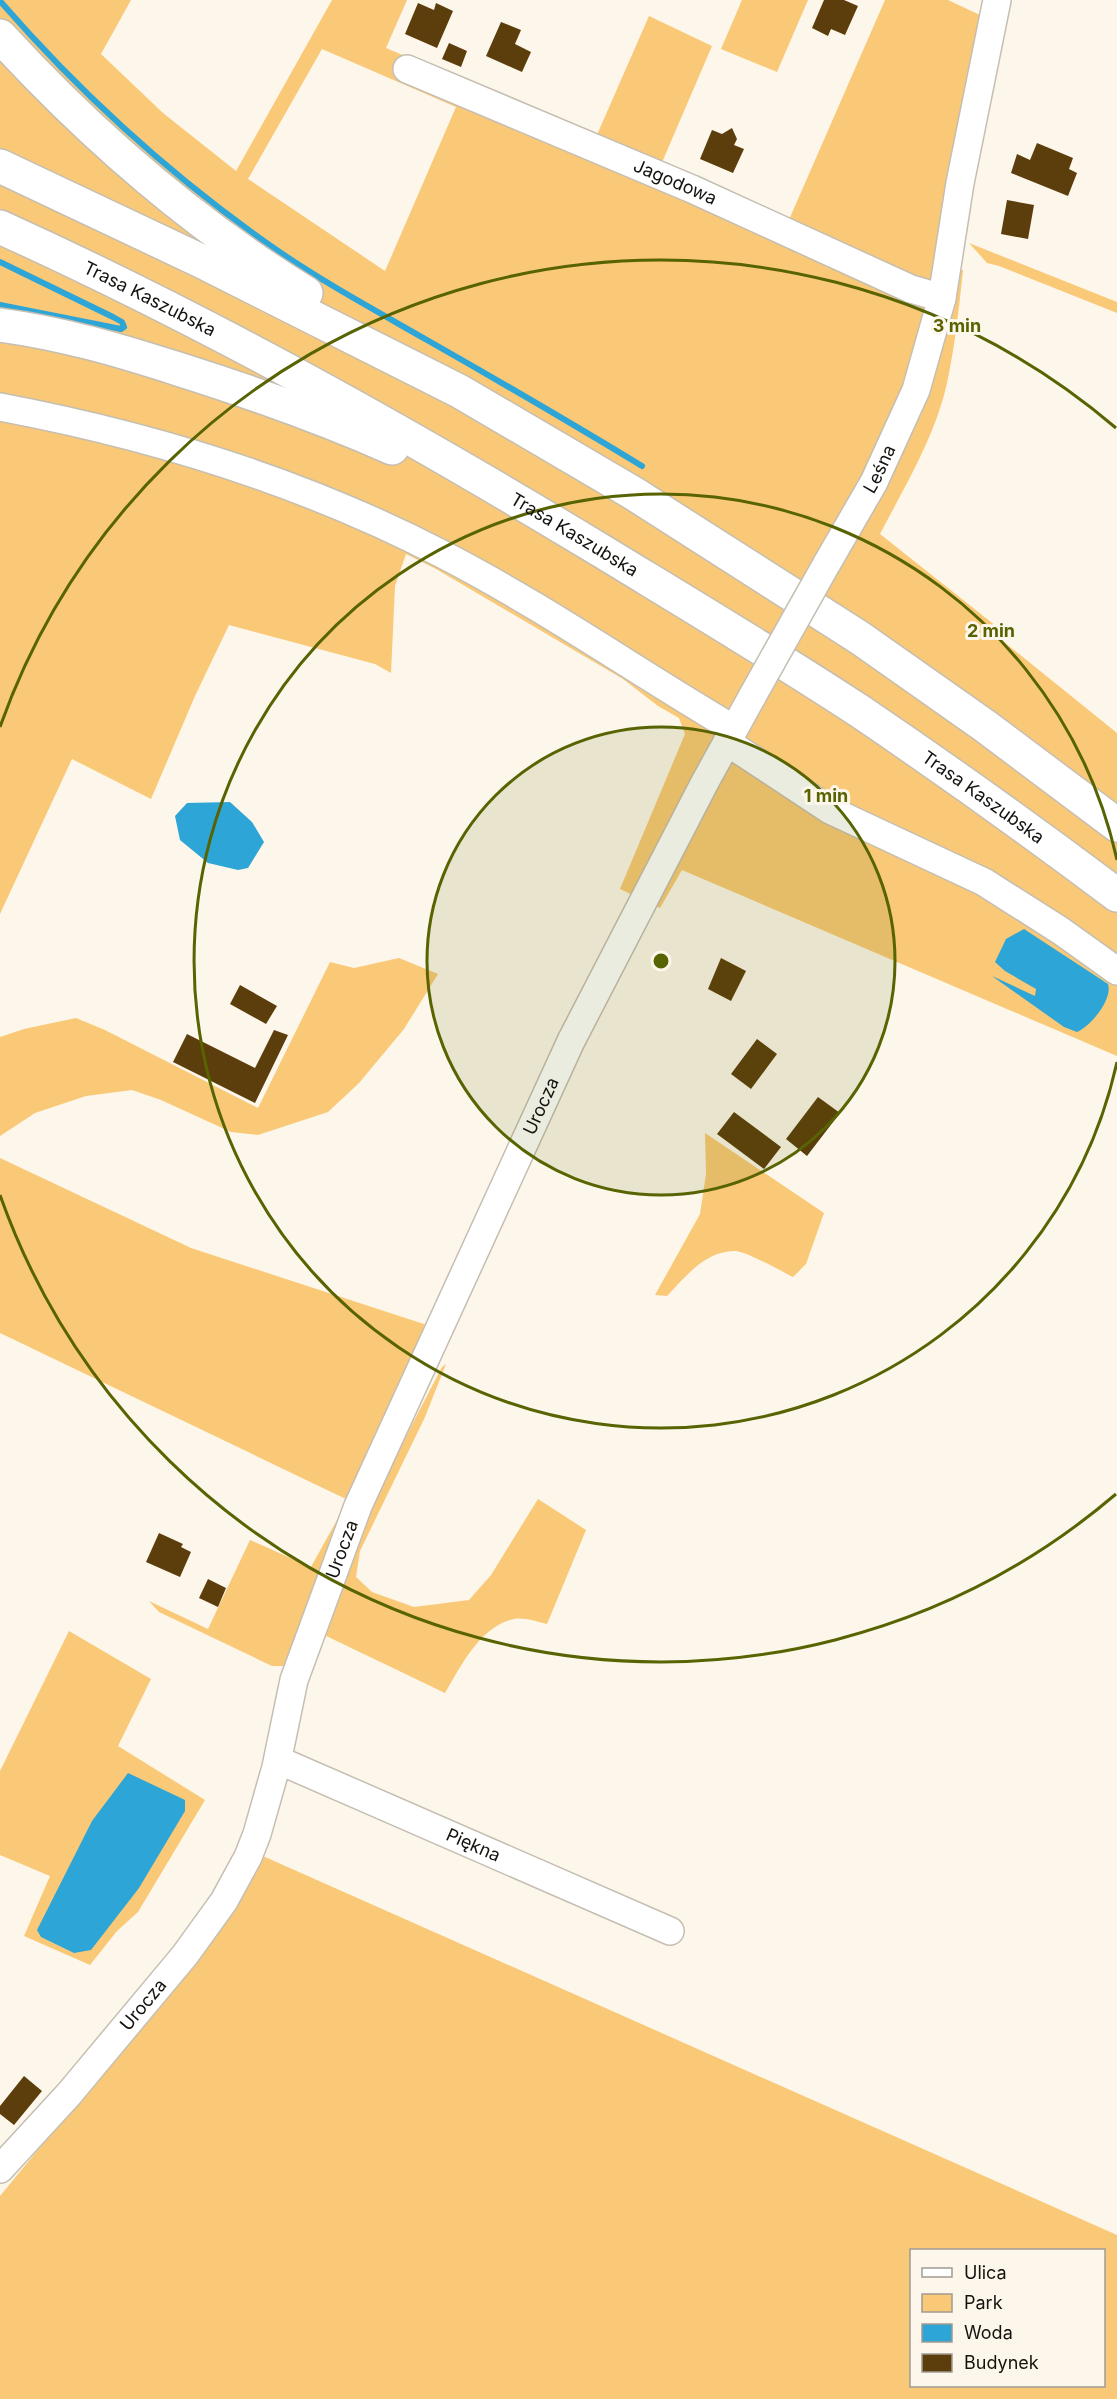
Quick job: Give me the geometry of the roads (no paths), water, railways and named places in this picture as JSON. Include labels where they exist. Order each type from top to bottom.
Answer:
[{"type":"highway","points":[[0,36],[74,113],[190,213],[271,271],[459,392],[633,493],[860,638],[985,726],[1117,825]]},
{"type":"highway","points":[[0,166],[181,251],[459,392]]},
{"type":"highway","name":"Trasa Kaszubska","points":[[0,227],[75,261],[271,360],[493,484],[860,712],[966,785],[1117,895]]},
{"type":"highway","points":[[0,326],[34,330],[100,344],[304,410],[398,451],[578,536]]},
{"type":"street","name":"Leśna","points":[[646,895],[753,695],[874,482],[916,390],[942,298],[960,183],[997,0]]},
{"type":"street","name":"Jagodowa","points":[[407,69],[692,189],[911,289],[942,298]]},
{"type":"street","points":[[0,407],[65,419],[181,449],[243,468],[309,493],[442,554],[656,679],[830,810],[984,882],[1117,970]]},
{"type":"street","name":"Urocza","points":[[0,2169],[84,2076],[185,1954],[224,1901],[248,1857],[257,1834],[278,1760],[294,1680],[358,1506],[571,1041],[646,895]]},
{"type":"street","name":"Piękna","points":[[278,1760],[670,1931]]},
{"type":"water","points":[[230,802],[252,822],[264,842],[248,868],[238,870],[208,863],[180,840],[175,816],[187,803]]},
{"type":"water","points":[[1024,929],[1108,984],[1109,990],[1104,1004],[1083,1029],[1077,1032],[1064,1027],[992,976],[1035,996],[1036,989],[1005,971],[995,962],[1006,939]]},
{"type":"water","points":[[128,1773],[185,1800],[185,1811],[139,1888],[91,1950],[74,1953],[41,1937],[37,1930],[92,1821]]},
{"type":"waterway","points":[[0,1],[61,68],[126,130],[195,189],[268,244],[346,294],[642,466]]},
{"type":"waterway","points":[[0,262],[113,317],[122,322],[124,327]]},
{"type":"waterway","points":[[0,305],[121,329],[124,327]]}]
